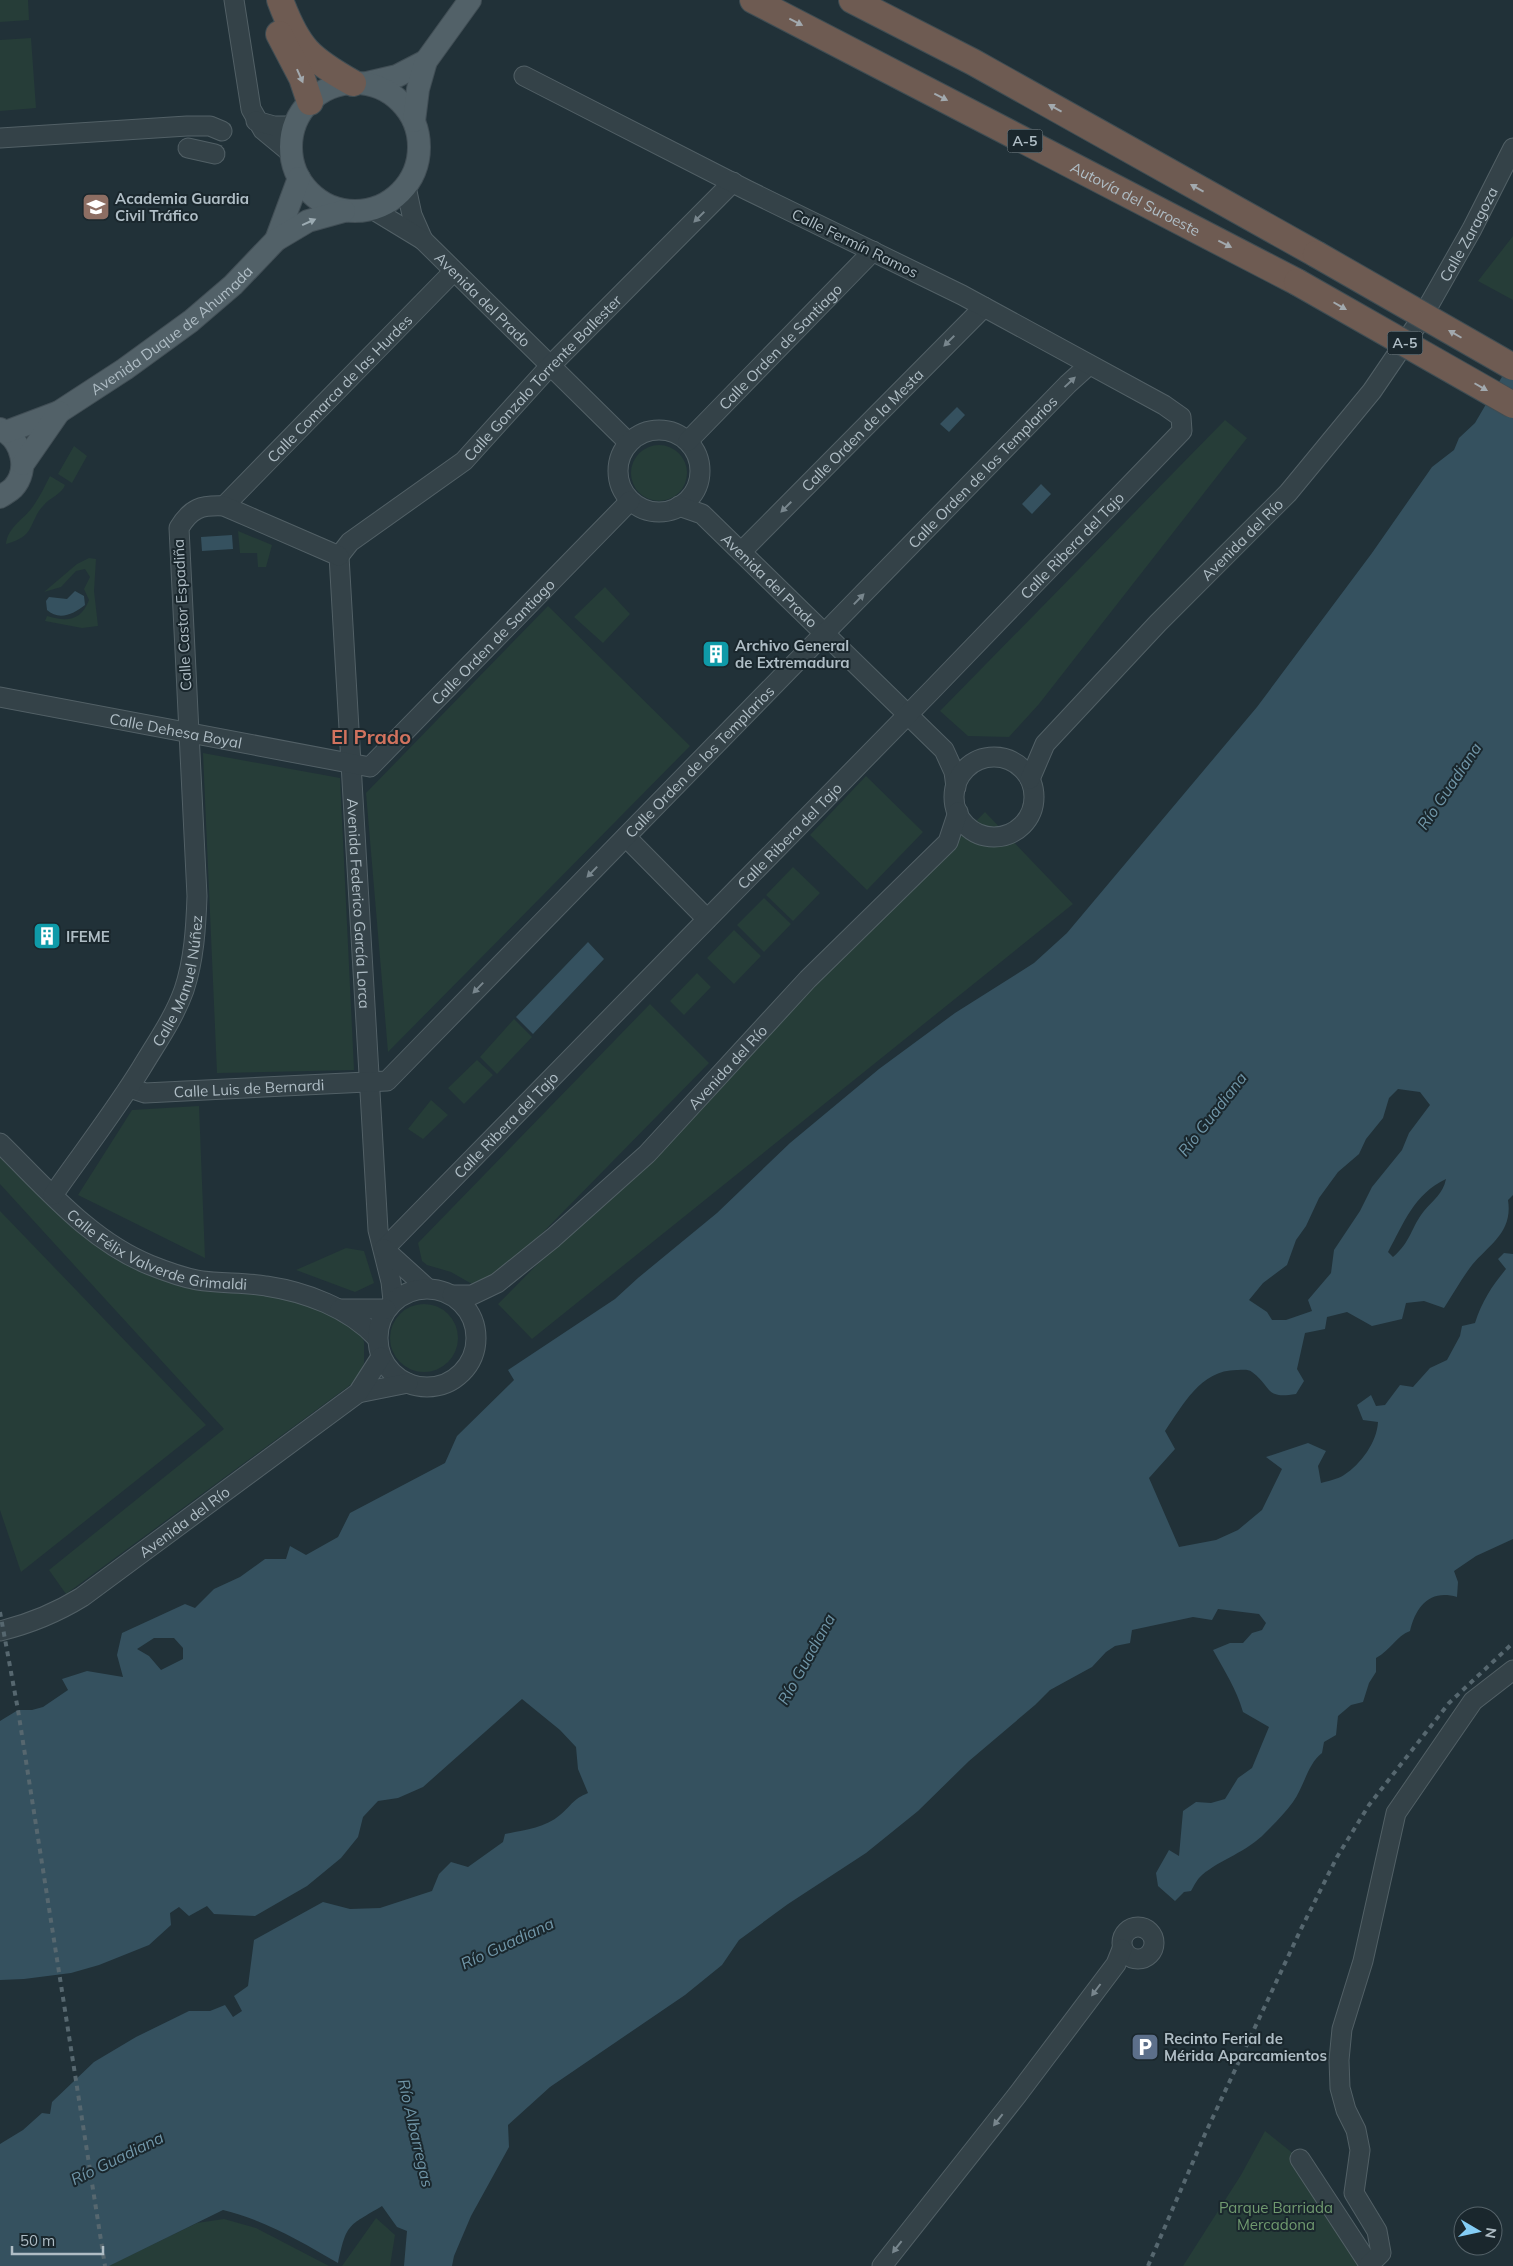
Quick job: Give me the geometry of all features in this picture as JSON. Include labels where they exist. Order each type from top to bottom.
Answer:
[{"type":"highway","points":[[266,0],[278,33],[302,78],[310,102]]},
{"type":"highway","points":[[280,0],[290,28],[303,48],[320,64],[360,83]]},
{"type":"highway","name":"Autovía del Suroeste","points":[[753,0],[1297,282],[1513,405]]},
{"type":"highway","name":"A-5","points":[[852,0],[973,62],[1316,254],[1513,367]]},
{"type":"highway","points":[[881,0],[973,62]]},
{"type":"main road","points":[[414,121],[418,89],[426,61],[470,0]]},
{"type":"main road","points":[[360,83],[389,92],[404,105],[414,121],[419,138],[419,155],[414,172],[406,187],[391,201],[372,209],[344,211],[318,199],[310,193],[299,178],[292,154],[292,135],[298,117],[310,102],[322,92],[337,85],[397,76],[426,61]]},
{"type":"main road","name":"Avenida Duque de Ahumada","points":[[276,240],[299,178]]},
{"type":"main road","name":"Avenida Duque de Ahumada","points":[[3,430],[59,412],[125,369],[191,321],[233,284],[276,240],[308,221],[344,211]]},
{"type":"main road","name":"Avenida Duque de Ahumada","points":[[0,497],[13,488],[20,477],[22,464],[59,412]]},
{"type":"main road","points":[[3,430],[15,440],[21,451],[22,464]]},
{"type":"street","points":[[234,0],[251,109],[263,130],[292,154]]},
{"type":"street","name":"Calle Fermín Ramos","points":[[524,76],[984,307],[1164,405],[1182,417]]},
{"type":"street","points":[[256,120],[274,126],[295,126]]},
{"type":"street","points":[[0,138],[187,126],[210,126],[222,131]]},
{"type":"street","points":[[188,148],[214,154]]},
{"type":"street","name":"Calle Zaragoza","points":[[1421,319],[1472,229],[1513,148]]},
{"type":"street","name":"Calle Gonzalo Torrente Ballester","points":[[339,556],[350,542],[464,461],[550,366],[733,182]]},
{"type":"street","name":"Avenida del Prado","points":[[406,187],[412,215],[423,240]]},
{"type":"street","name":"Avenida del Prado","points":[[372,209],[423,240],[628,442]]},
{"type":"street","name":"Calle Orden de Santiago","points":[[688,441],[873,251]]},
{"type":"street","name":"Calle Comarca de las Hurdes","points":[[224,506],[454,271]]},
{"type":"street","name":"Calle Orden de la Mesta","points":[[741,552],[984,307]]},
{"type":"street","name":"Avenida del Río","points":[[1030,779],[1045,744],[1158,623],[1288,493],[1372,391],[1421,319]]},
{"type":"street","name":"Calle Orden de los Templarios","points":[[369,1081],[388,1081],[1068,384],[1089,365]]},
{"type":"street","name":"Calle Ribera del Tajo","points":[[384,1249],[1172,444],[1182,431],[1182,417]]},
{"type":"street","points":[[698,485],[690,497],[680,506],[667,511],[654,512],[641,508],[630,501],[622,491],[618,478],[621,453],[628,442],[639,434],[658,430],[677,433],[688,441],[699,462],[698,485],[702,514]]},
{"type":"street","name":"Calle Orden de Santiago","points":[[351,765],[370,767],[630,501]]},
{"type":"street","name":"Calle Castor Espadiña","points":[[188,733],[178,528],[186,516],[208,505],[224,506],[339,556]]},
{"type":"street","name":"Avenida del Prado","points":[[680,506],[702,514],[944,750],[954,772],[956,787]]},
{"type":"street","name":"Avenida Federico García Lorca","points":[[339,556],[378,1230],[391,1282],[390,1305]]},
{"type":"street","name":"Calle Dehesa Boyal","points":[[0,697],[351,765]]},
{"type":"street","name":"Calle Manuel Núñez","points":[[53,1195],[130,1088],[160,1041],[184,990],[192,957],[197,896],[188,733]]},
{"type":"street","name":"Avenida del Río","points":[[1011,761],[1045,744]]},
{"type":"street","name":"Avenida del Prado","points":[[944,750],[980,760]]},
{"type":"street","points":[[948,842],[982,834],[1000,836],[1013,832],[1024,824],[1031,812],[1034,799],[1030,779],[1026,773],[1011,761],[992,757],[980,760],[969,766],[961,776],[956,787],[955,800],[958,812],[964,823],[982,834]]},
{"type":"street","name":"Avenida del Río","points":[[452,1295],[472,1295],[497,1283],[553,1238],[646,1154],[808,979],[948,842],[958,812]]},
{"type":"street","points":[[626,837],[707,919]]},
{"type":"street","name":"Calle Luis de Bernardi","points":[[130,1088],[145,1093],[369,1081]]},
{"type":"street","name":"Calle Félix Valverde Grimaldi","points":[[0,1143],[53,1195],[102,1238],[126,1254],[148,1264],[197,1280],[264,1286],[285,1290],[340,1309],[363,1324],[377,1338]]},
{"type":"street","points":[[384,1249],[427,1288]]},
{"type":"street","name":"Avenida del Río","points":[[473,1322],[497,1283]]},
{"type":"street","points":[[427,1288],[440,1290],[452,1295],[461,1302],[473,1322],[476,1338],[473,1353],[466,1368],[454,1379],[439,1386],[423,1387],[396,1377],[381,1357],[377,1338],[379,1323],[390,1305],[414,1290],[427,1288]]},
{"type":"street","name":"Calle Félix Valverde Grimaldi","points":[[340,1309],[390,1305]]},
{"type":"street","name":"Avenida del Río","points":[[0,1631],[55,1612],[82,1598],[358,1393],[381,1357]]},
{"type":"street","name":"Avenida del Río","points":[[358,1393],[408,1383]]},
{"type":"street","points":[[1300,2159],[1370,2265],[1381,2253],[1381,2243],[1377,2231],[1354,2193],[1360,2150],[1356,2130],[1346,2110],[1340,2088],[1339,2060],[1342,2029],[1363,1962],[1396,1813],[1473,1701],[1513,1670]]},
{"type":"street","points":[[882,2266],[1018,2094],[1116,1964],[1122,1949]]},
{"type":"green space","points":[[0,0],[28,0],[29,20],[0,22]]},
{"type":"green space","points":[[31,38],[36,108],[0,111],[0,40]]},
{"type":"green space","points":[[1513,236],[1513,300],[1478,281]]},
{"type":"green space","points":[[1225,420],[1247,438],[1039,704],[1009,737],[968,736],[940,711]]},
{"type":"green space","points":[[654,445],[664,445],[679,453],[685,462],[687,473],[685,484],[679,493],[664,501],[654,501],[643,496],[636,489],[631,478],[631,468],[636,457],[643,450]]},
{"type":"green space","points":[[74,446],[87,456],[72,483],[58,474]]},
{"type":"green space","points":[[50,476],[65,485],[40,509],[25,535],[6,544],[13,527],[34,505]]},
{"type":"green space","points":[[238,531],[272,545],[266,567],[258,567],[257,553],[240,553]]},
{"type":"green space","points":[[89,558],[96,559],[94,591],[98,626],[82,628],[45,621],[47,616],[61,619],[72,618],[77,616],[86,607],[89,600],[84,589],[90,577],[85,569],[76,571],[61,587],[44,592],[77,564]]},
{"type":"green space","points":[[605,587],[630,614],[603,643],[574,617]]},
{"type":"green space","points":[[548,606],[690,746],[388,1052],[366,793]]},
{"type":"green space","points":[[203,753],[340,778],[354,1070],[217,1073]]},
{"type":"green space","points":[[866,776],[923,832],[867,890],[810,835]]},
{"type":"green space","points":[[985,812],[1073,904],[532,1339],[498,1304]]},
{"type":"green space","points":[[793,867],[820,893],[793,921],[766,895]]},
{"type":"green space","points":[[764,898],[791,924],[764,952],[737,925]]},
{"type":"green space","points":[[734,930],[761,956],[734,984],[707,958]]},
{"type":"green space","points":[[697,973],[711,987],[684,1015],[670,1001]]},
{"type":"green space","points":[[650,1004],[709,1063],[502,1274],[479,1285],[472,1284],[451,1272],[427,1265],[422,1261],[418,1243]]},
{"type":"green space","points":[[514,1019],[532,1037],[497,1074],[480,1057]]},
{"type":"green space","points":[[477,1060],[493,1075],[464,1104],[448,1088]]},
{"type":"green space","points":[[431,1100],[448,1115],[423,1139],[408,1129]]},
{"type":"green space","points":[[199,1106],[205,1258],[78,1195],[132,1110]]},
{"type":"green space","points":[[0,1139],[110,1253],[273,1292],[345,1316],[359,1328],[364,1342],[364,1363],[357,1380],[66,1594],[49,1570],[224,1429],[0,1184]]},
{"type":"green space","points":[[0,1211],[206,1425],[21,1572],[0,1510]]},
{"type":"green space","points":[[346,1248],[364,1251],[374,1283],[355,1292],[296,1270]]},
{"type":"green space","points":[[424,1304],[437,1307],[448,1314],[455,1325],[458,1338],[455,1351],[448,1362],[437,1369],[424,1372],[411,1369],[400,1362],[393,1351],[390,1338],[393,1325],[400,1314],[411,1307]]},
{"type":"green space","name":"Parque Barriada Mercadona","points":[[1265,2131],[1300,2159],[1370,2266],[1183,2266],[1241,2175]]},
{"type":"green space","points":[[376,2218],[395,2235],[390,2266],[342,2266]]},
{"type":"green space","points":[[224,2219],[256,2228],[329,2266],[108,2266],[197,2223]]},
{"type":"water","points":[[1513,358],[1513,1195],[1508,1200],[1509,1211],[1507,1221],[1499,1237],[1468,1270],[1444,1308],[1424,1301],[1406,1303],[1402,1319],[1372,1326],[1347,1312],[1327,1317],[1325,1329],[1305,1333],[1297,1369],[1304,1381],[1296,1394],[1279,1395],[1274,1393],[1252,1372],[1247,1370],[1225,1371],[1203,1382],[1186,1400],[1165,1431],[1175,1449],[1149,1478],[1179,1547],[1216,1540],[1238,1530],[1262,1510],[1282,1469],[1266,1457],[1308,1443],[1326,1451],[1318,1466],[1321,1483],[1344,1475],[1362,1459],[1371,1445],[1377,1430],[1378,1422],[1363,1420],[1357,1405],[1371,1395],[1376,1406],[1385,1405],[1400,1385],[1413,1387],[1430,1368],[1447,1360],[1460,1336],[1462,1326],[1475,1323],[1488,1294],[1506,1269],[1498,1259],[1504,1253],[1513,1254],[1513,1539],[1476,1556],[1454,1571],[1458,1582],[1457,1597],[1439,1595],[1420,1607],[1410,1631],[1401,1636],[1376,1658],[1376,1672],[1369,1683],[1363,1702],[1351,1705],[1338,1716],[1336,1735],[1324,1742],[1322,1753],[1313,1763],[1297,1796],[1287,1810],[1258,1840],[1209,1869],[1199,1878],[1191,1891],[1184,1892],[1175,1901],[1158,1886],[1156,1873],[1169,1850],[1179,1856],[1183,1811],[1196,1802],[1211,1803],[1225,1799],[1238,1778],[1252,1768],[1269,1727],[1243,1712],[1234,1688],[1213,1650],[1230,1643],[1243,1643],[1252,1633],[1262,1630],[1266,1623],[1259,1614],[1218,1609],[1212,1620],[1193,1617],[1132,1630],[1130,1643],[1115,1646],[1106,1652],[1092,1667],[1050,1690],[969,1761],[918,1811],[866,1853],[788,1904],[739,1940],[722,1965],[685,1995],[550,2087],[508,2125],[509,2147],[471,2216],[454,2256],[452,2266],[404,2266],[407,2231],[397,2227],[382,2206],[350,2227],[344,2240],[338,2263],[268,2225],[223,2210],[109,2266],[0,2266],[0,2144],[23,2130],[42,2113],[50,2114],[52,2102],[94,2062],[136,2037],[189,2011],[210,2011],[225,2005],[233,2017],[242,2011],[234,1996],[248,1986],[254,1940],[323,1902],[350,1909],[380,1908],[432,1891],[439,1874],[451,1862],[468,1867],[503,1842],[505,1834],[548,1823],[576,1800],[588,1793],[578,1769],[576,1747],[560,1730],[522,1699],[423,1787],[398,1798],[378,1801],[363,1817],[358,1837],[341,1858],[307,1886],[255,1916],[214,1914],[207,1906],[189,1916],[179,1907],[170,1913],[171,1925],[149,1945],[99,1965],[71,1973],[0,1980],[0,1721],[18,1710],[32,1710],[43,1707],[68,1690],[62,1679],[87,1671],[123,1677],[117,1655],[122,1633],[185,1604],[195,1608],[214,1589],[240,1577],[265,1559],[286,1559],[290,1546],[306,1555],[338,1537],[350,1513],[445,1463],[457,1436],[514,1380],[508,1370],[615,1299],[717,1213],[790,1143],[879,1069],[955,1013],[1034,963],[1067,933],[1257,707],[1372,553],[1432,467],[1454,450],[1459,438],[1475,423]],"holes":[[[1398,1089],[1420,1092],[1430,1105],[1409,1133],[1402,1150],[1372,1187],[1360,1211],[1334,1250],[1331,1273],[1308,1300],[1312,1311],[1286,1320],[1272,1320],[1267,1312],[1249,1300],[1263,1283],[1287,1265],[1296,1240],[1306,1226],[1319,1198],[1338,1172],[1359,1154],[1366,1139],[1383,1118],[1389,1098]],[[1446,1179],[1440,1193],[1424,1211],[1404,1246],[1393,1257],[1388,1252],[1405,1220],[1418,1201],[1435,1185]],[[154,1638],[174,1638],[183,1648],[183,1659],[161,1670],[149,1656],[137,1649]]]},
{"type":"water","points":[[957,407],[965,415],[949,432],[940,424]]},
{"type":"water","points":[[1041,484],[1051,494],[1032,514],[1022,504]]},
{"type":"water","points":[[232,535],[233,549],[202,551],[201,537]]},
{"type":"water","points":[[75,591],[84,596],[85,605],[81,608],[61,616],[47,610],[46,601],[49,597],[67,599]]},
{"type":"water","points":[[588,942],[604,959],[533,1034],[516,1017]]},
{"type":"railway","points":[[0,1612],[18,1710],[105,2266]]},
{"type":"railway","points":[[1148,2266],[1205,2134],[1301,1929],[1337,1857],[1369,1805],[1449,1703],[1513,1643]]},
{"type":"place","name":"Academia Guardia Civil Tráfico","points":[[96,207]]},
{"type":"place","name":"Archivo General de Extremadura","points":[[716,654]]},
{"type":"place","name":"IFEME","points":[[47,936]]},
{"type":"place","name":"Recinto Ferial de Mérida Aparcamientos","points":[[1145,2047]]},
{"type":"district","name":"El Prado","points":[[371,736]]},
{"type":"water label","name":"Río Guadiana","points":[[1449,786]]},
{"type":"water label","name":"Río Guadiana","points":[[1212,1114]]},
{"type":"water label","name":"Río Guadiana","points":[[806,1659]]},
{"type":"water label","name":"Río Guadiana","points":[[507,1943]]},
{"type":"water label","name":"Río Albarregas","points":[[416,2133]]},
{"type":"water label","name":"Río Guadiana","points":[[117,2158]]}]
